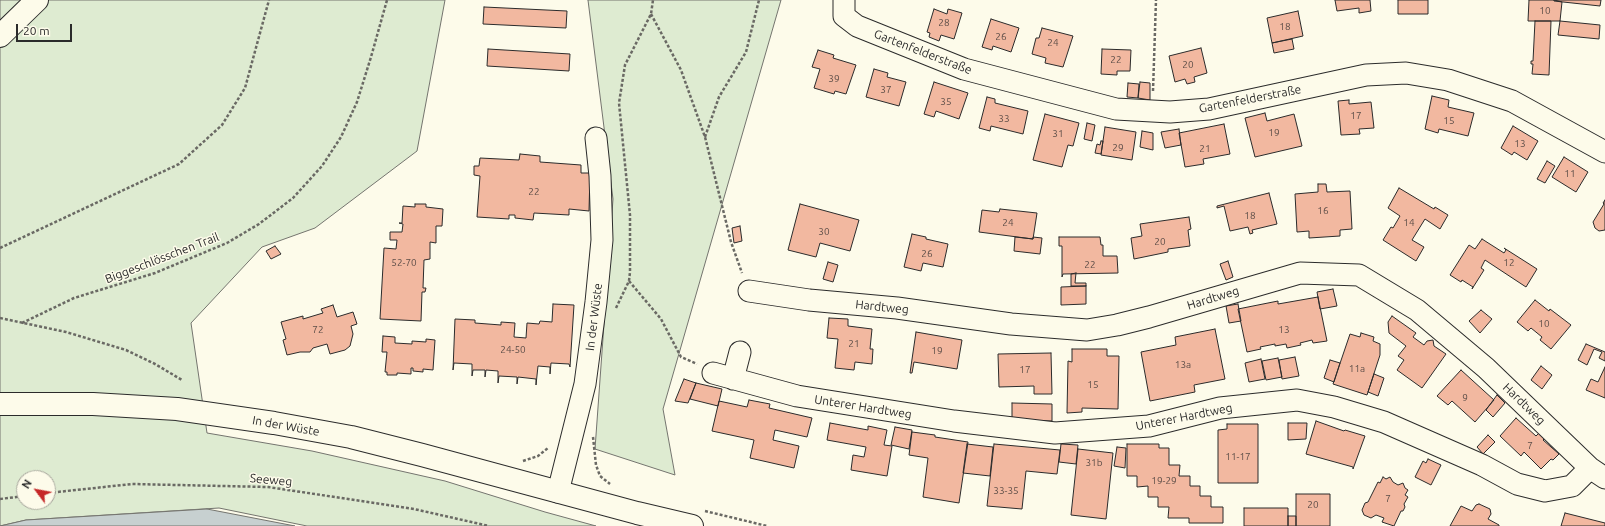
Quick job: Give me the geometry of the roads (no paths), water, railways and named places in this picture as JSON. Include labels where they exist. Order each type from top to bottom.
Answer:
[{"type":"main road","points":[[0,36],[37,0]]},
{"type":"main road","name":"In der Wüste","points":[[4,404],[93,404],[177,409],[274,423],[358,439],[637,513],[696,518]]},
{"type":"street","name":"Gartenfelderstraße","points":[[844,8],[857,26],[964,69],[1116,109],[1170,112],[1209,108],[1366,75],[1406,73],[1448,80],[1512,100],[1605,152]]},
{"type":"street","name":"In der Wüste","points":[[558,492],[577,422],[590,354],[602,240],[600,176],[596,138]]},
{"type":"street","name":"Hardtweg","points":[[749,291],[809,300],[897,308],[1011,324],[1087,330],[1117,325],[1149,317],[1300,273],[1359,275],[1417,310],[1486,368],[1598,473]]},
{"type":"street","points":[[733,379],[740,352]]},
{"type":"street","name":"Unterer Hardtweg","points":[[713,373],[796,396],[954,421],[1055,433],[1150,426],[1220,408],[1297,400],[1334,407],[1384,422],[1482,465],[1517,484],[1545,492],[1572,486],[1598,473]]}]
